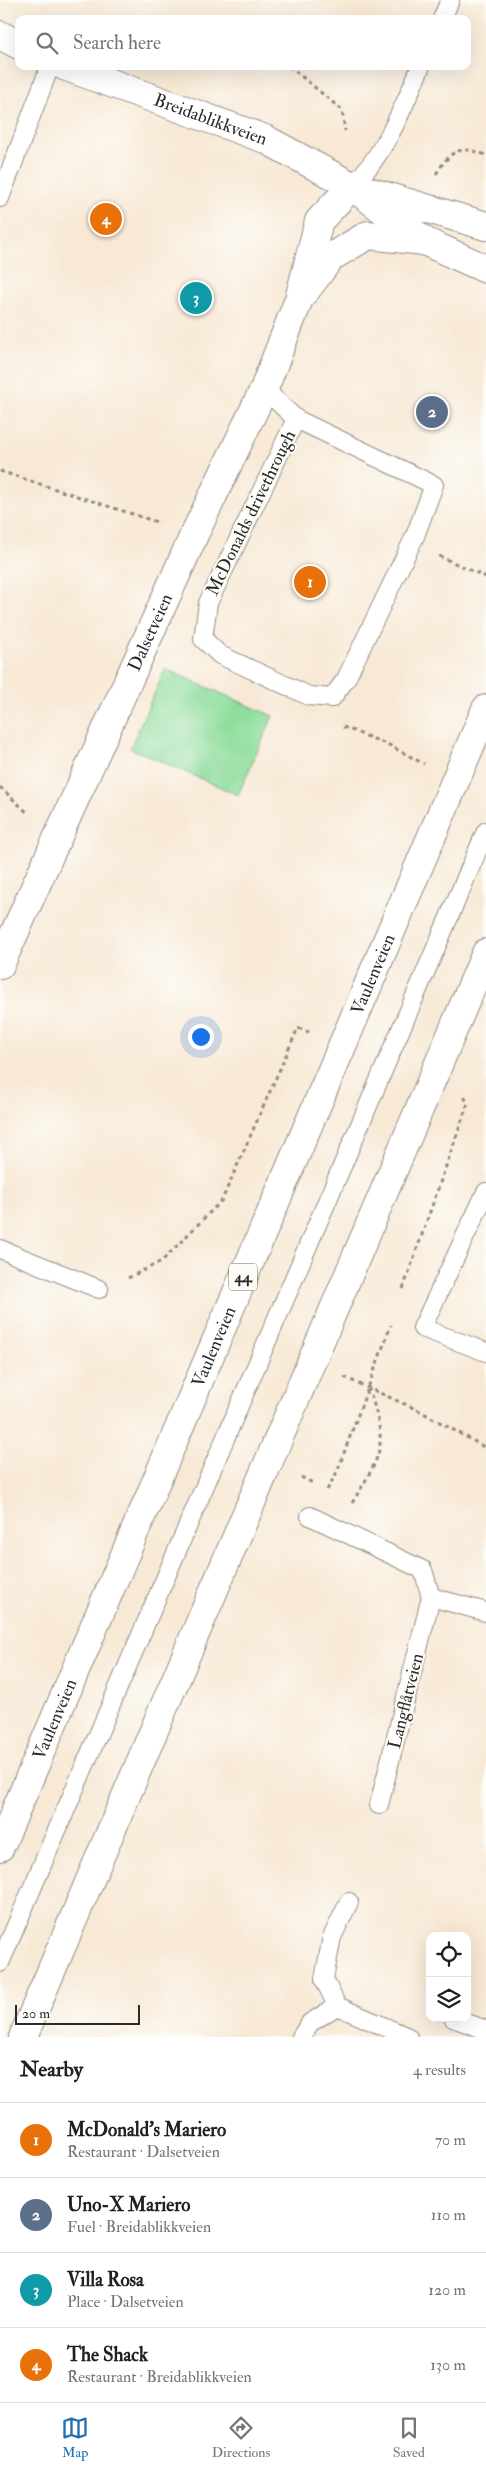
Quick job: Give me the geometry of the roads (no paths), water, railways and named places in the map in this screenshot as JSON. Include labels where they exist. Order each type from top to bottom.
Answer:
[{"type":"main road","points":[[0,35],[15,43]]},
{"type":"main road","points":[[0,51],[15,53]]},
{"type":"main road","name":"Breidablikkveien","points":[[75,70],[264,139],[352,186],[424,241],[486,269]]},
{"type":"main road","name":"Breidablikkveien","points":[[352,186],[486,226]]},
{"type":"main road","name":"Dalsetveien","points":[[0,966],[194,535],[264,389],[299,299],[319,222],[352,186]]},
{"type":"main road","name":"Dalsetveien","points":[[299,299],[331,257],[368,235],[424,241]]},
{"type":"main road","name":"Vaulenveien","points":[[0,1846],[486,708]]},
{"type":"main road","points":[[23,2037],[486,953]]},
{"type":"lane","points":[[444,15],[450,0]]},
{"type":"lane","points":[[0,198],[48,70]]},
{"type":"lane","points":[[352,186],[368,170],[382,150],[419,70]]},
{"type":"lane","points":[[264,389],[296,419]]},
{"type":"lane","name":"McDonalds drivethrough","points":[[296,419],[434,485],[415,536],[346,679],[332,698],[309,696],[220,655],[203,640],[208,603],[296,419]]},
{"type":"lane","points":[[0,1963],[486,831]]},
{"type":"lane","points":[[486,1192],[422,1328],[486,1352]]},
{"type":"lane","points":[[0,1249],[99,1289]]},
{"type":"lane","points":[[310,1516],[423,1570],[432,1597],[486,1612]]},
{"type":"lane","name":"Langflåtveien","points":[[379,1805],[432,1597]]},
{"type":"lane","points":[[348,1902],[332,1937],[324,1979],[337,2006],[408,2037]]},
{"type":"lane","points":[[300,2037],[310,2023],[337,2006]]},
{"type":"lane","points":[[464,2022],[486,2030]]},
{"type":"place","name":"The Shack","points":[[106,219]]},
{"type":"place","name":"Villa Rosa","points":[[196,298]]},
{"type":"place","name":"Uno-X Mariero","points":[[432,412]]},
{"type":"place","name":"McDonald's Mariero","points":[[310,582]]}]
